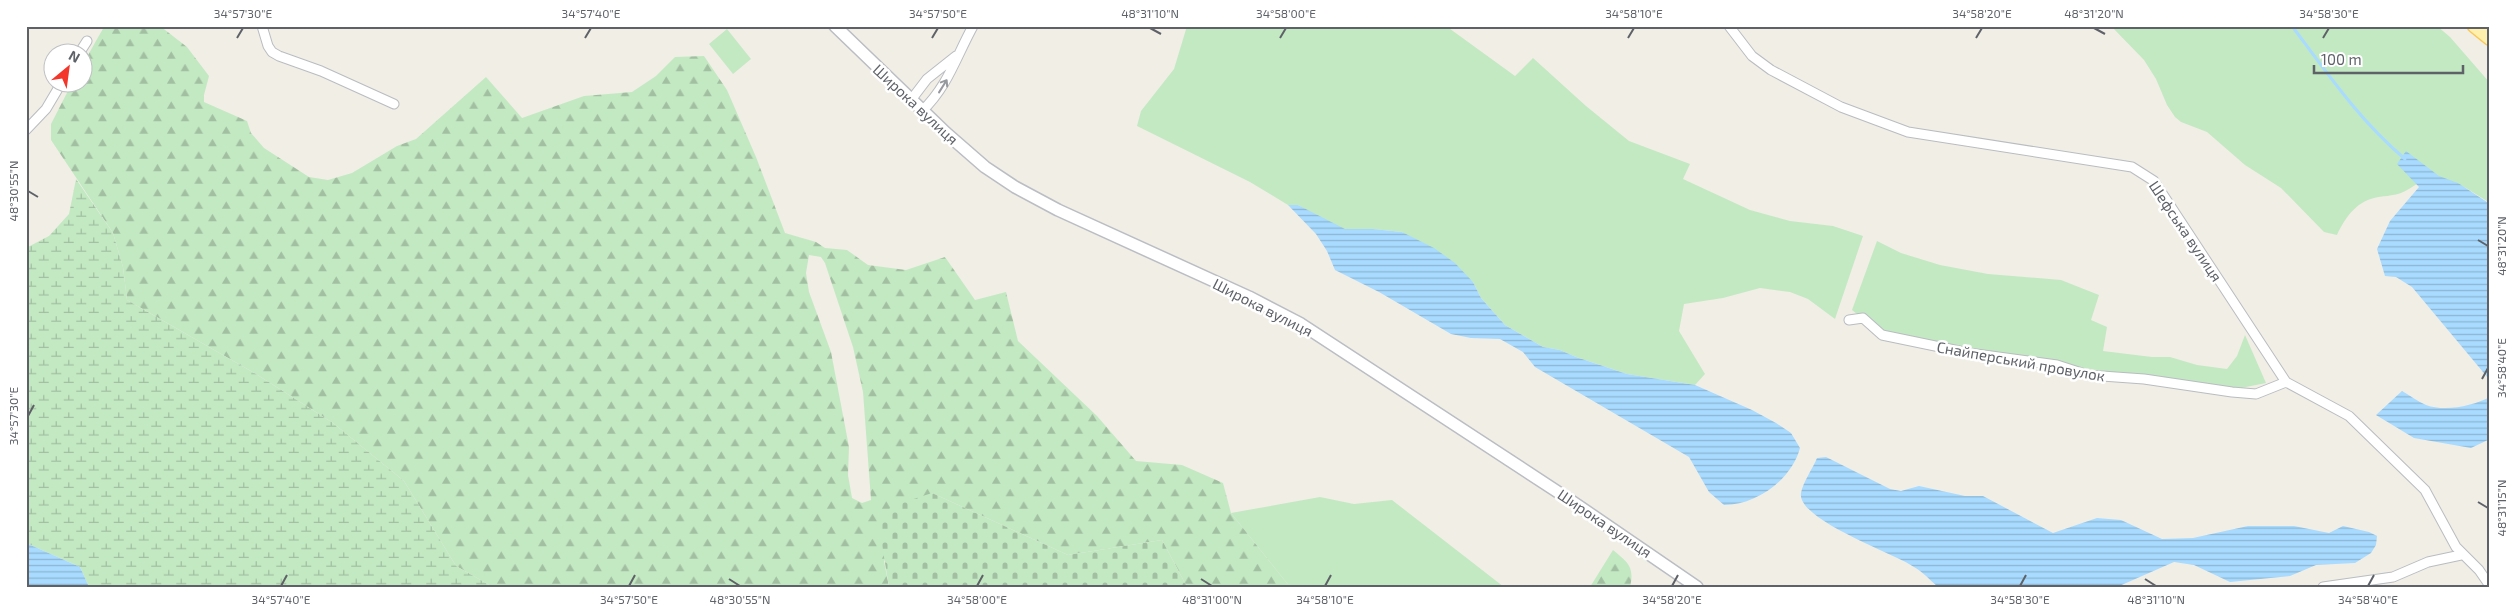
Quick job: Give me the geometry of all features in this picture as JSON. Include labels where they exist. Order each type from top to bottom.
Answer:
[{"type":"main road","points":[[2474,26],[2490,39]]},
{"type":"main road","name":"Широка вулиця","points":[[838,28],[911,100],[985,167],[1015,187],[1058,210],[1250,297],[1301,324],[1567,498],[1697,587]]},
{"type":"street","points":[[262,26],[268,46],[272,52],[322,71],[394,104]]},
{"type":"street","points":[[922,110],[937,96],[948,79],[956,56],[973,26]]},
{"type":"street","name":"Шефська вулиця","points":[[1730,26],[1752,56],[1771,70],[1841,107],[1908,132],[2123,166],[2144,173],[2154,181],[2286,382],[2349,416],[2378,443],[2425,490],[2461,555]]},
{"type":"street","points":[[911,100],[934,72],[956,56]]},
{"type":"street","points":[[26,130],[46,109],[56,92]]},
{"type":"street","name":"Снайперський провулок","points":[[1849,320],[1863,318],[1882,335],[1978,354],[2057,365],[2088,375],[2144,379],[2256,394],[2286,382]]},
{"type":"street","points":[[2323,587],[2393,577],[2437,560],[2461,555],[2479,570],[2490,586]]},
{"type":"green space","points":[[105,26],[160,26],[187,47],[209,76],[204,102],[247,121],[251,133],[264,148],[309,177],[328,180],[352,173],[397,146],[416,139],[486,77],[522,118],[584,96],[632,92],[656,76],[675,57],[704,56],[727,90],[756,157],[785,233],[816,242],[825,248],[847,250],[868,265],[906,270],[945,257],[975,300],[1006,292],[1018,341],[1097,416],[1136,461],[1182,465],[1223,483],[1231,513],[1290,587],[1187,587],[1162,540],[1068,555],[932,493],[884,561],[889,587],[493,587],[456,566],[404,481],[333,423],[256,374],[127,300],[123,267],[113,233],[51,140],[51,124],[67,92],[92,92],[92,49]],"holes":[[[809,255],[821,257],[825,263],[853,347],[863,392],[871,500],[862,503],[852,498],[848,475],[849,447],[831,352],[809,292],[806,273]]]},
{"type":"green space","points":[[1187,26],[1446,26],[1515,76],[1533,58],[1586,106],[1629,141],[1690,164],[1683,179],[1750,210],[1790,221],[1833,226],[1863,236],[1835,319],[1808,299],[1790,292],[1760,288],[1723,298],[1684,304],[1679,331],[1705,374],[1695,385],[1627,374],[1560,350],[1543,347],[1505,325],[1481,298],[1473,282],[1402,232],[1336,227],[1298,205],[1288,205],[1250,182],[1137,126],[1141,111],[1174,69]]},
{"type":"green space","points":[[2111,26],[2437,26],[2450,37],[2490,83],[2490,203],[2466,188],[2435,175],[2401,193],[2367,200],[2351,212],[2337,235],[2324,232],[2281,188],[2245,165],[2207,132],[2181,122],[2175,117],[2144,60]]},
{"type":"green space","points":[[727,29],[751,59],[733,74],[709,44]]},
{"type":"green space","points":[[76,179],[113,233],[123,267],[127,300],[256,374],[333,423],[404,481],[456,566],[493,587],[89,587],[80,567],[26,543],[26,248],[49,236],[69,214]]},
{"type":"green space","points":[[1877,241],[1901,253],[1940,265],[1988,274],[2061,280],[2099,295],[2091,320],[2107,327],[2103,351],[2152,357],[2170,357],[2197,365],[2227,369],[2237,356],[2245,335],[2266,383],[2241,388],[2190,384],[1970,351],[1881,333],[1852,310]]},
{"type":"green space","points":[[932,493],[1068,555],[1162,540],[1187,587],[889,587],[878,521],[892,506]]},
{"type":"green space","points":[[1320,497],[1354,504],[1392,500],[1504,587],[1290,587],[1231,513]]},
{"type":"green space","points":[[1613,550],[1631,569],[1630,587],[1590,587]]},
{"type":"water","points":[[2406,151],[2439,176],[2458,183],[2490,204],[2490,383],[2488,378],[2412,287],[2396,277],[2385,276],[2377,249],[2390,221],[2419,187],[2397,164]]},
{"type":"water","points":[[1288,205],[1298,205],[1345,229],[1402,232],[1434,248],[1455,263],[1473,282],[1481,298],[1505,325],[1543,347],[1560,350],[1627,374],[1695,385],[1752,410],[1791,433],[1800,448],[1796,459],[1781,480],[1771,488],[1749,500],[1724,505],[1709,492],[1689,457],[1535,367],[1523,352],[1500,339],[1471,338],[1451,334],[1379,292],[1335,270],[1327,251],[1316,234]]},
{"type":"water","points":[[2402,391],[2426,405],[2442,408],[2459,407],[2490,397],[2490,439],[2471,448],[2414,438],[2376,415]]},
{"type":"water","points":[[1826,457],[1890,489],[1901,491],[1919,486],[1965,496],[1983,496],[2053,533],[2097,518],[2121,520],[2162,539],[2193,538],[2248,526],[2294,526],[2329,533],[2343,526],[2369,532],[2377,536],[2376,545],[2371,553],[2355,563],[2316,565],[2290,576],[2230,582],[2194,565],[2174,562],[2117,587],[1938,587],[1914,567],[1830,525],[1814,514],[1804,503],[1801,493],[1806,480],[1817,458]]},
{"type":"water","points":[[26,543],[80,567],[89,587],[26,587]]},
{"type":"waterway","points":[[2292,26],[2359,113],[2405,159]]}]
